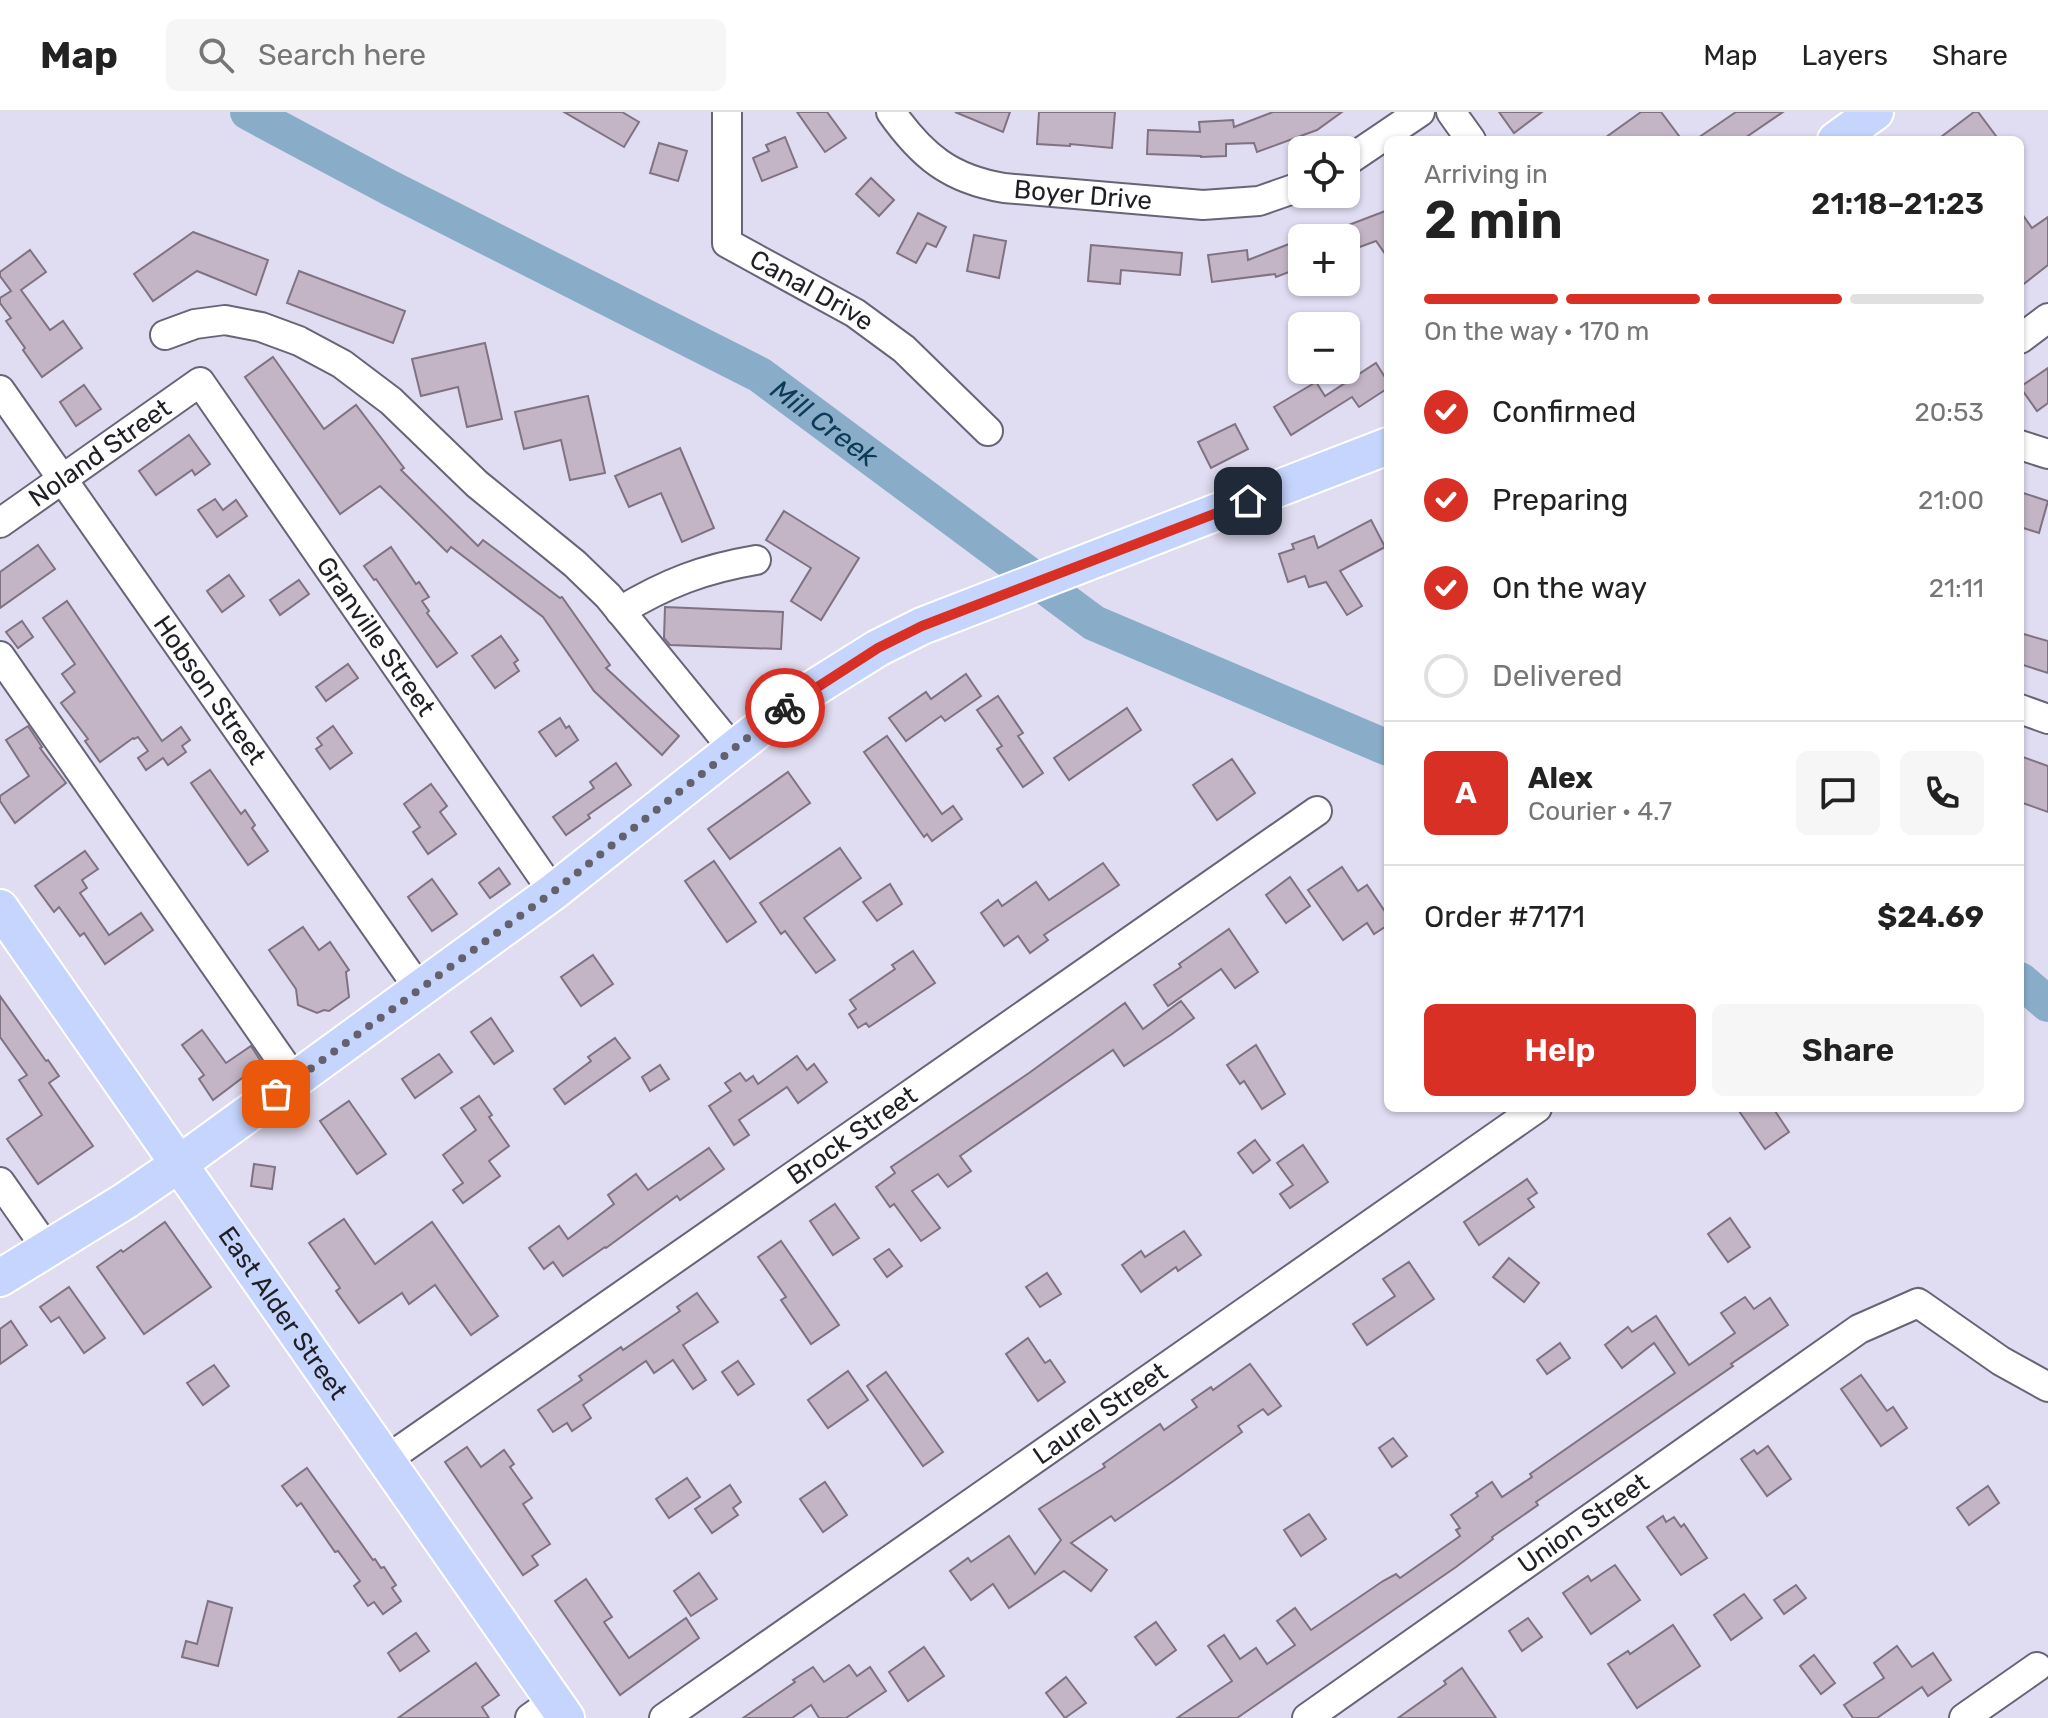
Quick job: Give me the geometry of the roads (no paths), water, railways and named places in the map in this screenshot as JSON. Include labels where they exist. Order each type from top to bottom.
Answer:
[{"type":"main road","points":[[1842,136],[1875,112]]},
{"type":"main road","points":[[0,1278],[179,1164],[553,892],[798,698],[878,648],[922,626],[1384,448]]},
{"type":"main road","name":"East Alder Street","points":[[0,908],[386,1460],[550,1712]]},
{"type":"street","name":"Canal Drive","points":[[727,112],[727,243],[855,313],[904,349],[988,431]]},
{"type":"street","name":"Boyer Drive","points":[[891,112],[904,130],[939,164],[963,178],[1004,188],[1203,205],[1259,201],[1288,191]]},
{"type":"street","points":[[1384,136],[1420,112]]},
{"type":"street","points":[[1451,112],[1468,136]]},
{"type":"street","points":[[1360,153],[1384,136]]},
{"type":"street","points":[[2024,336],[2048,318]]},
{"type":"street","points":[[165,335],[195,324],[225,320],[261,327],[299,341],[342,364],[391,401],[477,484],[575,564],[608,596],[733,749]]},
{"type":"street","name":"Noland Street","points":[[0,523],[200,382]]},
{"type":"street","name":"Granville Street","points":[[200,382],[553,892]]},
{"type":"street","name":"Hobson Street","points":[[0,390],[420,990]]},
{"type":"street","points":[[2024,446],[2048,454]]},
{"type":"street","points":[[620,611],[685,577],[756,560]]},
{"type":"street","points":[[0,656],[295,1080]]},
{"type":"street","points":[[2024,710],[2048,719]]},
{"type":"street","name":"Brock Street","points":[[386,1460],[1317,811]]},
{"type":"street","name":"Laurel Street","points":[[664,1718],[1531,1112]]},
{"type":"street","points":[[0,1182],[47,1249]]},
{"type":"street","name":"Union Street","points":[[1307,1718],[1859,1329],[1918,1303],[2001,1361],[2048,1387]]},
{"type":"street","points":[[1964,1718],[2037,1667]]},
{"type":"waterway","name":"Mill Creek","points":[[248,112],[390,188],[760,375],[1094,623],[1384,746]]},
{"type":"waterway","name":"Mill Creek","points":[[2024,983],[2048,1004]]}]
